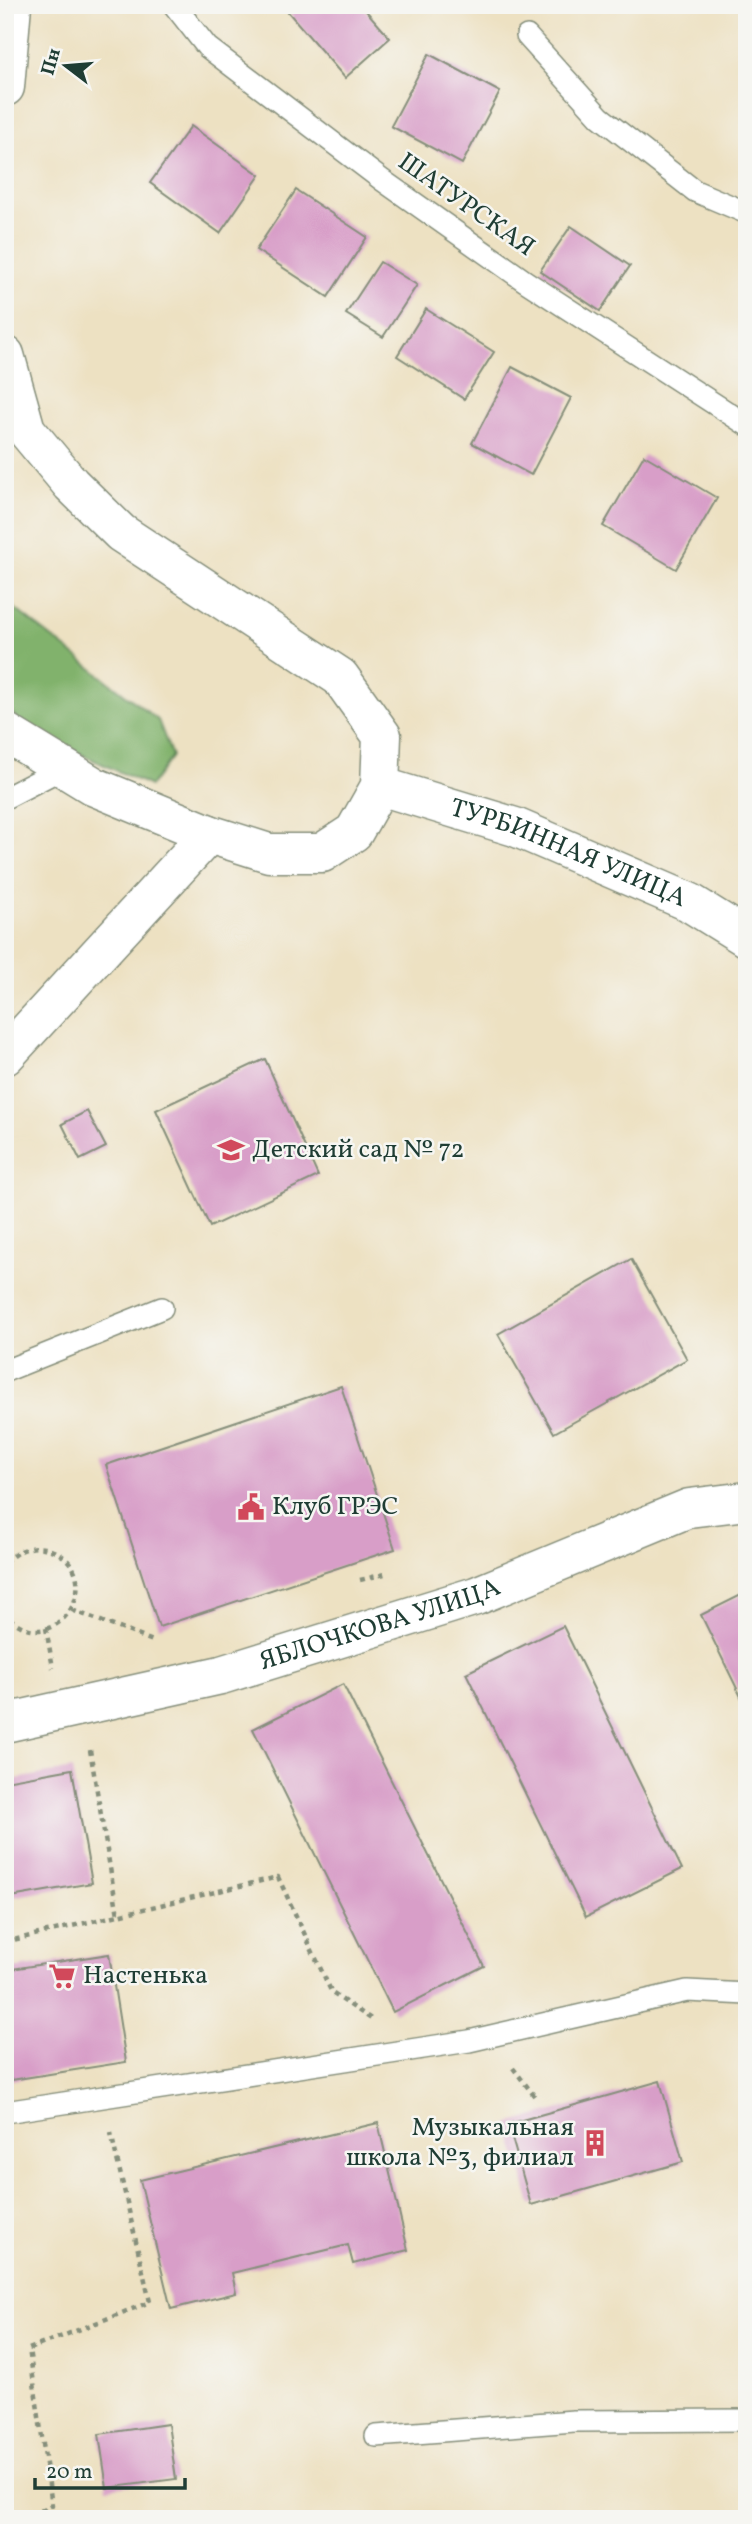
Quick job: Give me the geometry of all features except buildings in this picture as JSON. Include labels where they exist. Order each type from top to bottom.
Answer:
[{"type":"street","points":[[5,87],[12,5]]},
{"type":"street","points":[[5,355],[26,430],[71,484],[121,533],[192,583],[340,677],[382,736],[380,786],[354,832],[322,853],[269,853],[209,834],[95,788],[5,732]]},
{"type":"street","name":"ТУРБИННАЯ УЛИЦА","points":[[380,786],[515,827],[689,902],[747,938]]},
{"type":"street","points":[[5,1056],[209,834]]},
{"type":"street","name":"ЯБЛОЧКОВА УЛИЦА","points":[[5,1723],[221,1675],[476,1596],[689,1508],[747,1501]]},
{"type":"lane","name":"ШАТУРСКАЯ","points":[[174,5],[206,47],[382,180],[525,281],[747,425]]},
{"type":"lane","points":[[527,36],[600,117],[695,191],[747,213]]},
{"type":"lane","points":[[5,798],[65,767]]},
{"type":"lane","points":[[5,1371],[162,1308]]},
{"type":"lane","points":[[5,2112],[469,2042],[687,1990],[747,1994]]},
{"type":"lane","points":[[376,2436],[574,2421],[747,2420]]},
{"type":"path","points":[[5,1563],[26,1549],[39,1547],[66,1558],[78,1583],[72,1610],[51,1627],[38,1630],[14,1623],[5,1614]]},
{"type":"path","points":[[354,1582],[380,1574],[415,1574],[424,1612]]},
{"type":"path","points":[[72,1610],[163,1645]]},
{"type":"path","points":[[94,1775],[118,1915]]},
{"type":"path","points":[[5,1942],[278,1878],[332,1993]]},
{"type":"path","points":[[23,2519],[51,2505],[29,2349],[150,2302],[103,2097]]},
{"type":"green space","points":[[5,601],[158,720],[172,756],[150,786],[24,728],[5,704]]},
{"type":"place","name":"Детский сад № 72","points":[[231,1150]]},
{"type":"place","name":"Клуб ГРЭС","points":[[251,1507]]},
{"type":"place","name":"Настенька","points":[[62,1976]]},
{"type":"place","name":"Музыкальная школа №3, филиал","points":[[595,2143]]}]
